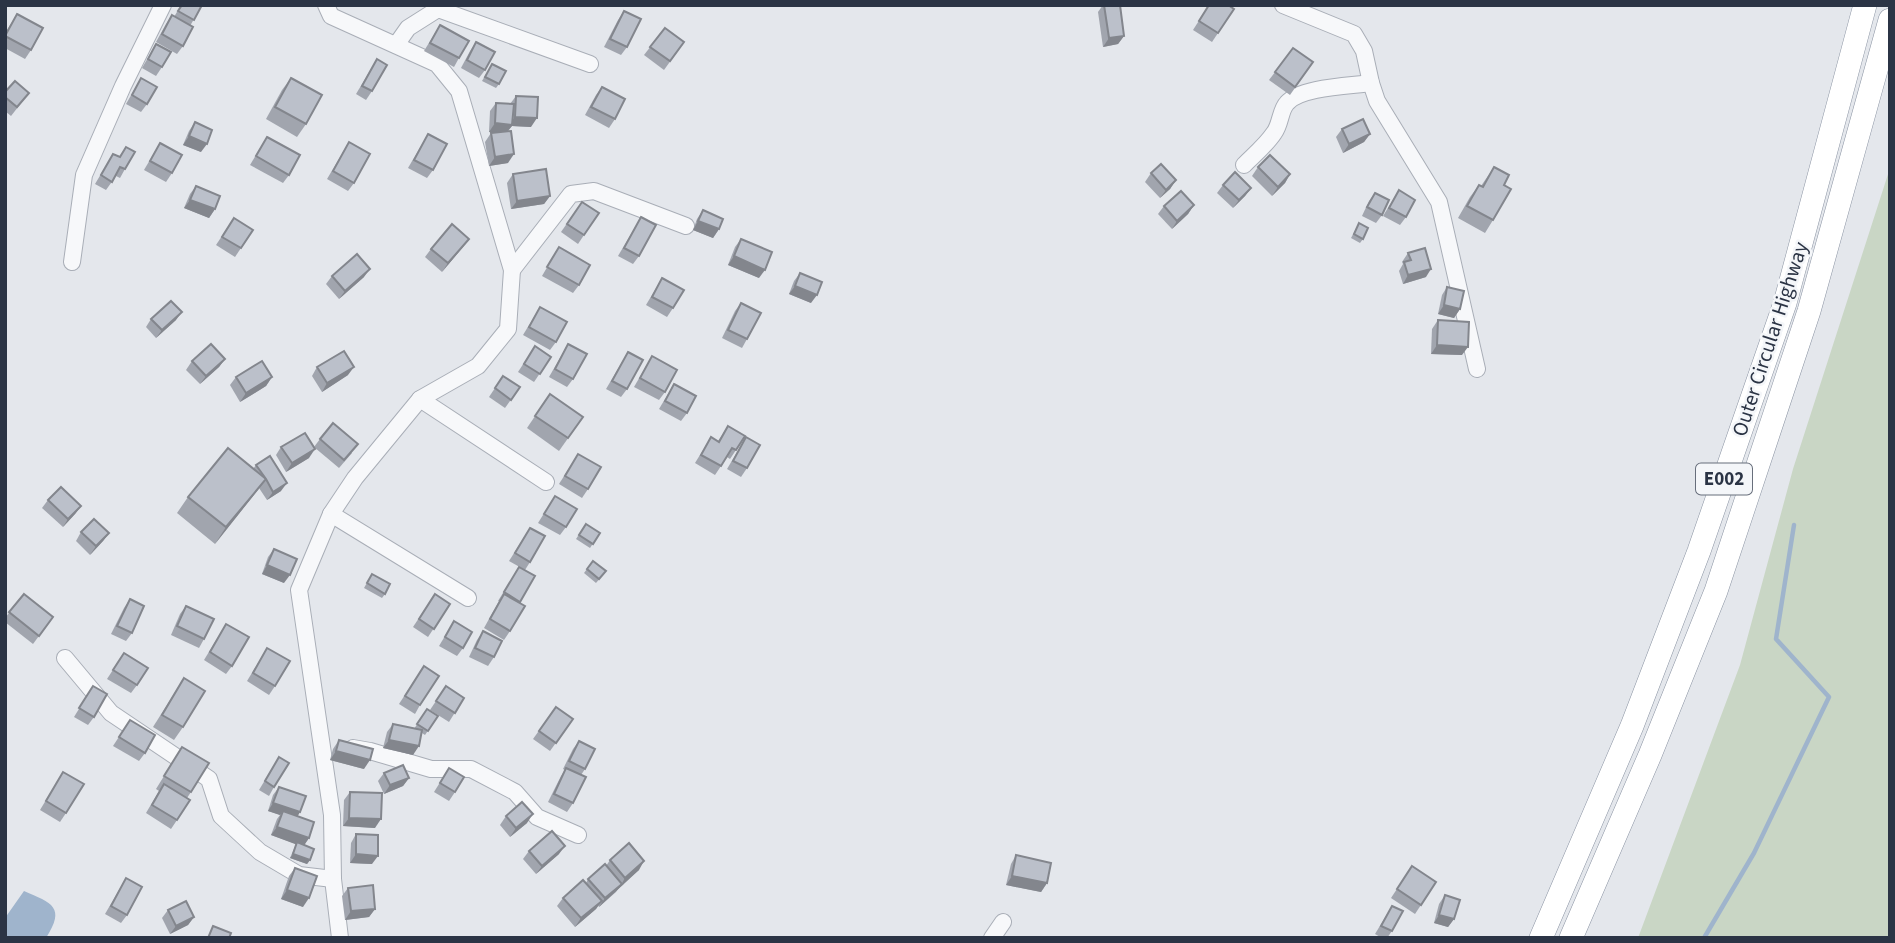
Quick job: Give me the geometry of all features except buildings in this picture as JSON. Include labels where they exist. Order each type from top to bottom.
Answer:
[{"type":"highway","name":"Outer Circular Highway","points":[[1541,938],[1632,726],[1699,551],[1781,316],[1865,5]]},
{"type":"highway","name":"Outer Circular Highway","points":[[1571,938],[1650,755],[1716,591],[1809,311],[1890,20]]},
{"type":"street","points":[[72,262],[84,175],[123,86],[163,5]]},
{"type":"street","points":[[326,5],[331,16],[437,64],[459,91],[512,270],[508,329],[478,366],[420,399],[355,478],[331,514],[299,590],[332,815],[333,879],[340,938]]},
{"type":"street","points":[[1283,5],[1354,34],[1364,51],[1377,101],[1439,202],[1477,369]]},
{"type":"street","points":[[396,45],[408,27],[438,9],[590,64]]},
{"type":"street","points":[[1244,165],[1275,132],[1285,104],[1292,98],[1303,92],[1371,83]]},
{"type":"street","points":[[512,270],[571,194],[594,191],[686,226]]},
{"type":"street","points":[[420,399],[547,482]]},
{"type":"street","points":[[331,514],[468,598]]},
{"type":"street","points":[[65,658],[111,713],[209,779],[221,816],[260,852],[299,875],[333,879]]},
{"type":"street","points":[[323,744],[370,751],[431,769],[471,769],[515,792],[537,817],[578,835]]},
{"type":"street","points":[[992,938],[1003,922]]},
{"type":"green space","points":[[1890,168],[1890,938],[1638,938],[1740,665],[1793,469]]},
{"type":"water","points":[[24,891],[53,907],[55,919],[46,938],[5,938],[5,918]]},
{"type":"waterway","points":[[1704,938],[1754,853],[1829,697],[1776,639],[1794,525]]}]
